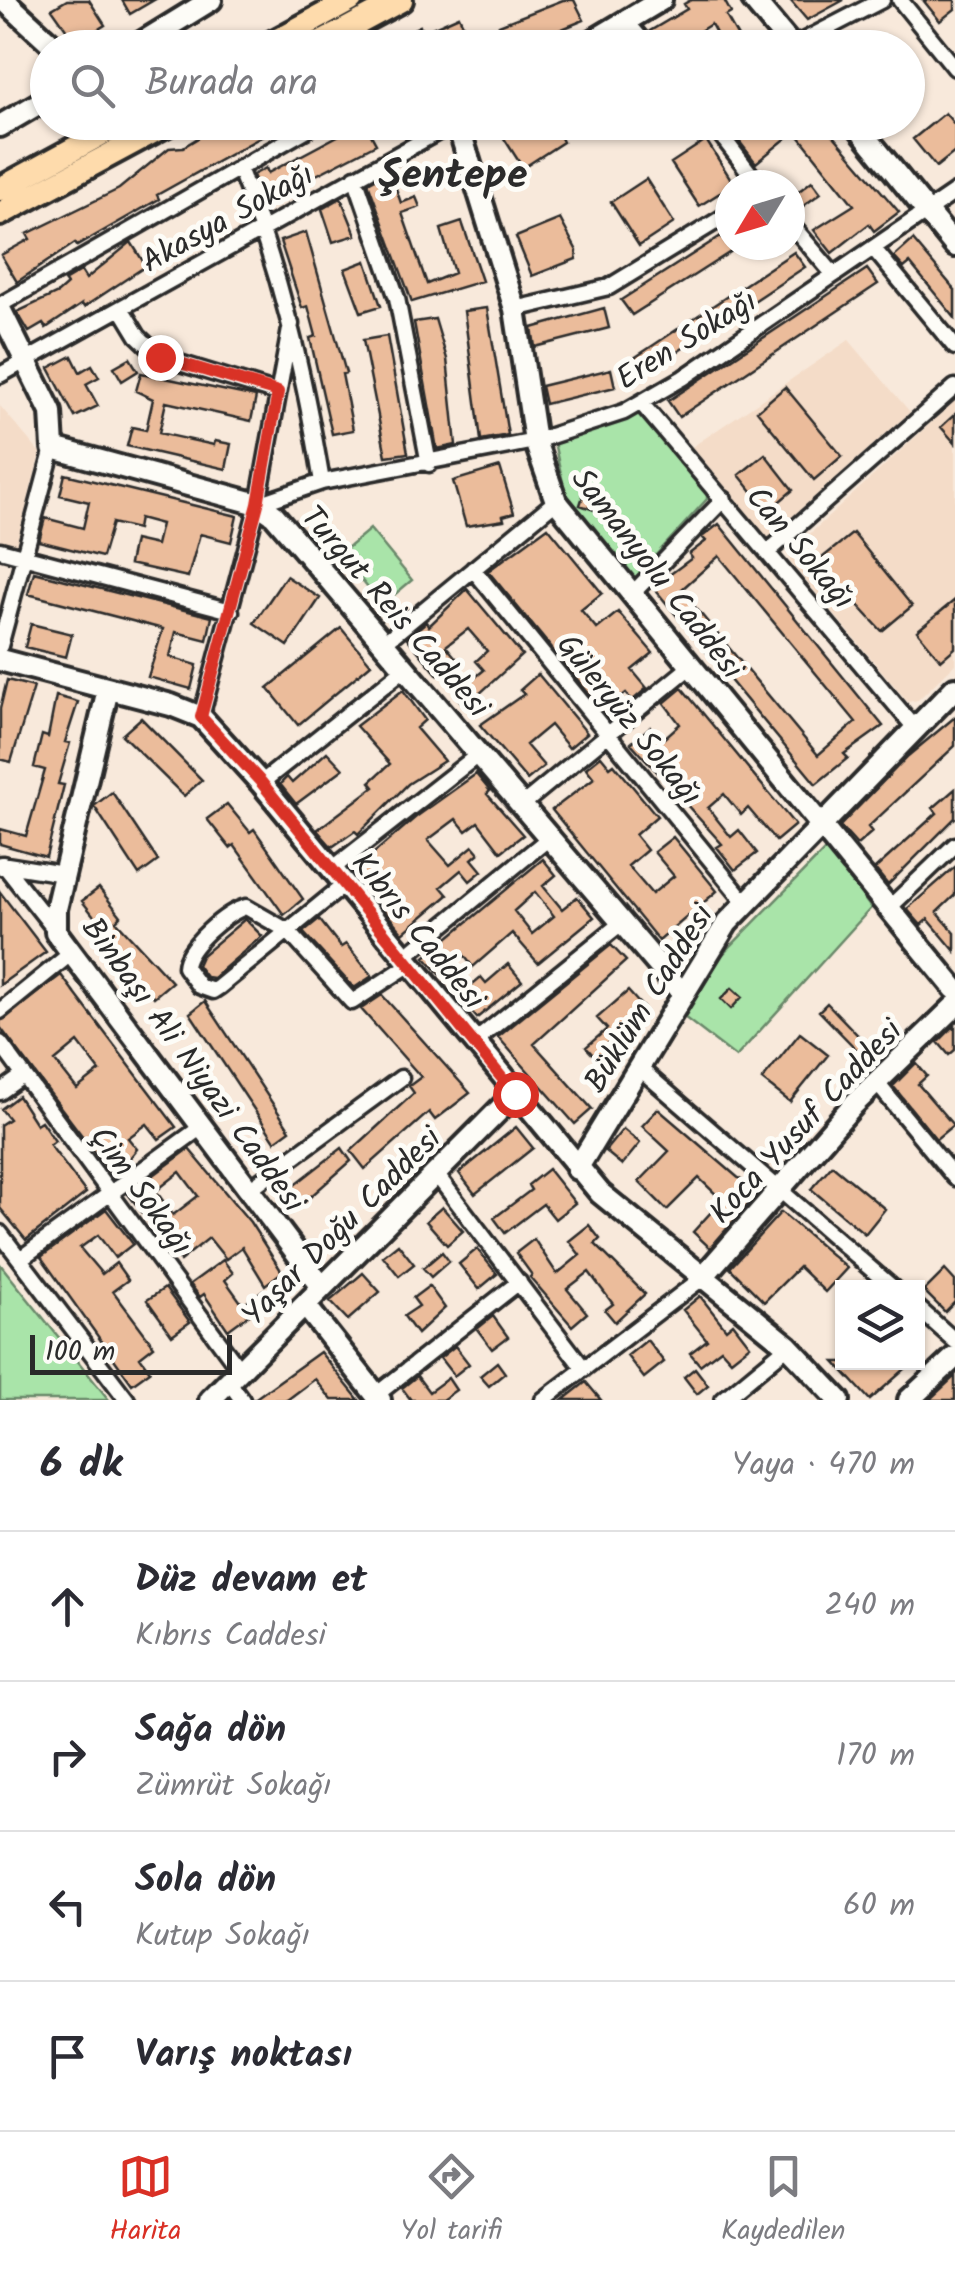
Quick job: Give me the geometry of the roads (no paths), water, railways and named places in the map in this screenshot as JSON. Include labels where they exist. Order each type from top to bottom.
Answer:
[{"type":"main road","points":[[295,30],[350,0]]},
{"type":"main road","points":[[364,30],[401,0]]},
{"type":"main road","points":[[0,189],[91,140]]},
{"type":"main road","points":[[0,214],[138,140]]},
{"type":"street","points":[[4,0],[36,30]]},
{"type":"street","points":[[162,30],[211,0]]},
{"type":"street","points":[[611,30],[661,0]]},
{"type":"street","points":[[753,0],[777,30]]},
{"type":"street","points":[[824,30],[882,0]]},
{"type":"street","points":[[900,0],[924,30]]},
{"type":"street","points":[[626,21],[634,30]]},
{"type":"street","points":[[925,31],[955,68]]},
{"type":"street","points":[[0,126],[30,108]]},
{"type":"street","points":[[0,646],[52,448],[51,412],[0,307],[288,140]]},
{"type":"street","name":"Akasya Sokağı","points":[[0,376],[424,140]]},
{"type":"street","name":"Samanyolu Caddesi","points":[[457,140],[515,309],[535,441],[556,501],[955,989]]},
{"type":"street","points":[[725,140],[748,170]]},
{"type":"street","points":[[869,140],[955,246]]},
{"type":"street","points":[[239,168],[263,228],[292,324],[322,482]]},
{"type":"street","points":[[355,177],[397,298],[429,464]]},
{"type":"street","name":"Eren Sokağı","points":[[258,504],[322,482],[535,441],[642,404],[955,192]]},
{"type":"street","points":[[515,309],[609,287],[715,223]]},
{"type":"street","points":[[805,241],[834,275]]},
{"type":"street","points":[[874,249],[955,347]]},
{"type":"street","points":[[122,308],[138,336],[160,357],[278,392]]},
{"type":"street","points":[[201,717],[258,504],[292,324]]},
{"type":"street","points":[[769,550],[955,387]]},
{"type":"street","name":"Can Sokağı","points":[[642,404],[769,550],[915,728]]},
{"type":"street","name":"Turgut Reis Caddesi","points":[[52,448],[258,504],[291,530],[682,993]]},
{"type":"street","points":[[632,594],[724,499]]},
{"type":"street","points":[[386,641],[556,501]]},
{"type":"street","points":[[0,550],[231,611]]},
{"type":"street","name":"Güleryüz Sokağı","points":[[473,570],[745,902]]},
{"type":"street","name":"Kıbrıs Caddesi","points":[[0,660],[201,717],[261,782],[577,1169],[621,1213],[788,1346],[840,1400]]},
{"type":"street","points":[[261,782],[408,666]]},
{"type":"street","points":[[522,805],[691,666]]},
{"type":"street","name":"Binbaşı Ali Niyazi Caddesi","points":[[108,688],[56,909],[56,932],[69,955],[322,1288]]},
{"type":"street","name":"Büklüm Caddesi","points":[[577,1169],[682,993],[745,902],[955,688]]},
{"type":"street","points":[[479,754],[338,877],[288,932],[213,991],[199,986],[185,968],[187,956],[237,909],[252,909],[288,932],[352,1002],[406,961],[549,838]]},
{"type":"street","points":[[890,908],[955,845]]},
{"type":"street","points":[[1,865],[64,874]]},
{"type":"street","points":[[1,865],[56,932]]},
{"type":"street","points":[[473,1043],[620,924]]},
{"type":"street","points":[[0,1011],[69,955]]},
{"type":"street","name":"Koca Yusuf Caddesi","points":[[702,1279],[876,1082],[955,1006]]},
{"type":"street","name":"Çim Sokağı","points":[[0,1043],[110,1193],[235,1376],[242,1400]]},
{"type":"street","points":[[638,1068],[883,1280]]},
{"type":"street","points":[[0,1092],[24,1075]]},
{"type":"street","points":[[248,1190],[401,1078]]},
{"type":"street","points":[[876,1082],[955,1178]]},
{"type":"street","name":"Yaşar Doğu Caddesi","points":[[210,1400],[515,1094]]},
{"type":"street","points":[[20,1259],[200,1128]]},
{"type":"street","points":[[436,1174],[584,1368]]},
{"type":"street","points":[[0,1233],[127,1400]]},
{"type":"street","points":[[553,1397],[584,1368],[702,1279]]},
{"type":"street","points":[[306,1305],[378,1397],[518,1282]]},
{"type":"street","points":[[925,1314],[955,1341]]},
{"type":"street","points":[[723,1400],[788,1346]]},
{"type":"street","points":[[909,1400],[955,1357]]},
{"type":"district","name":"Şentepe","points":[[453,173]]}]
